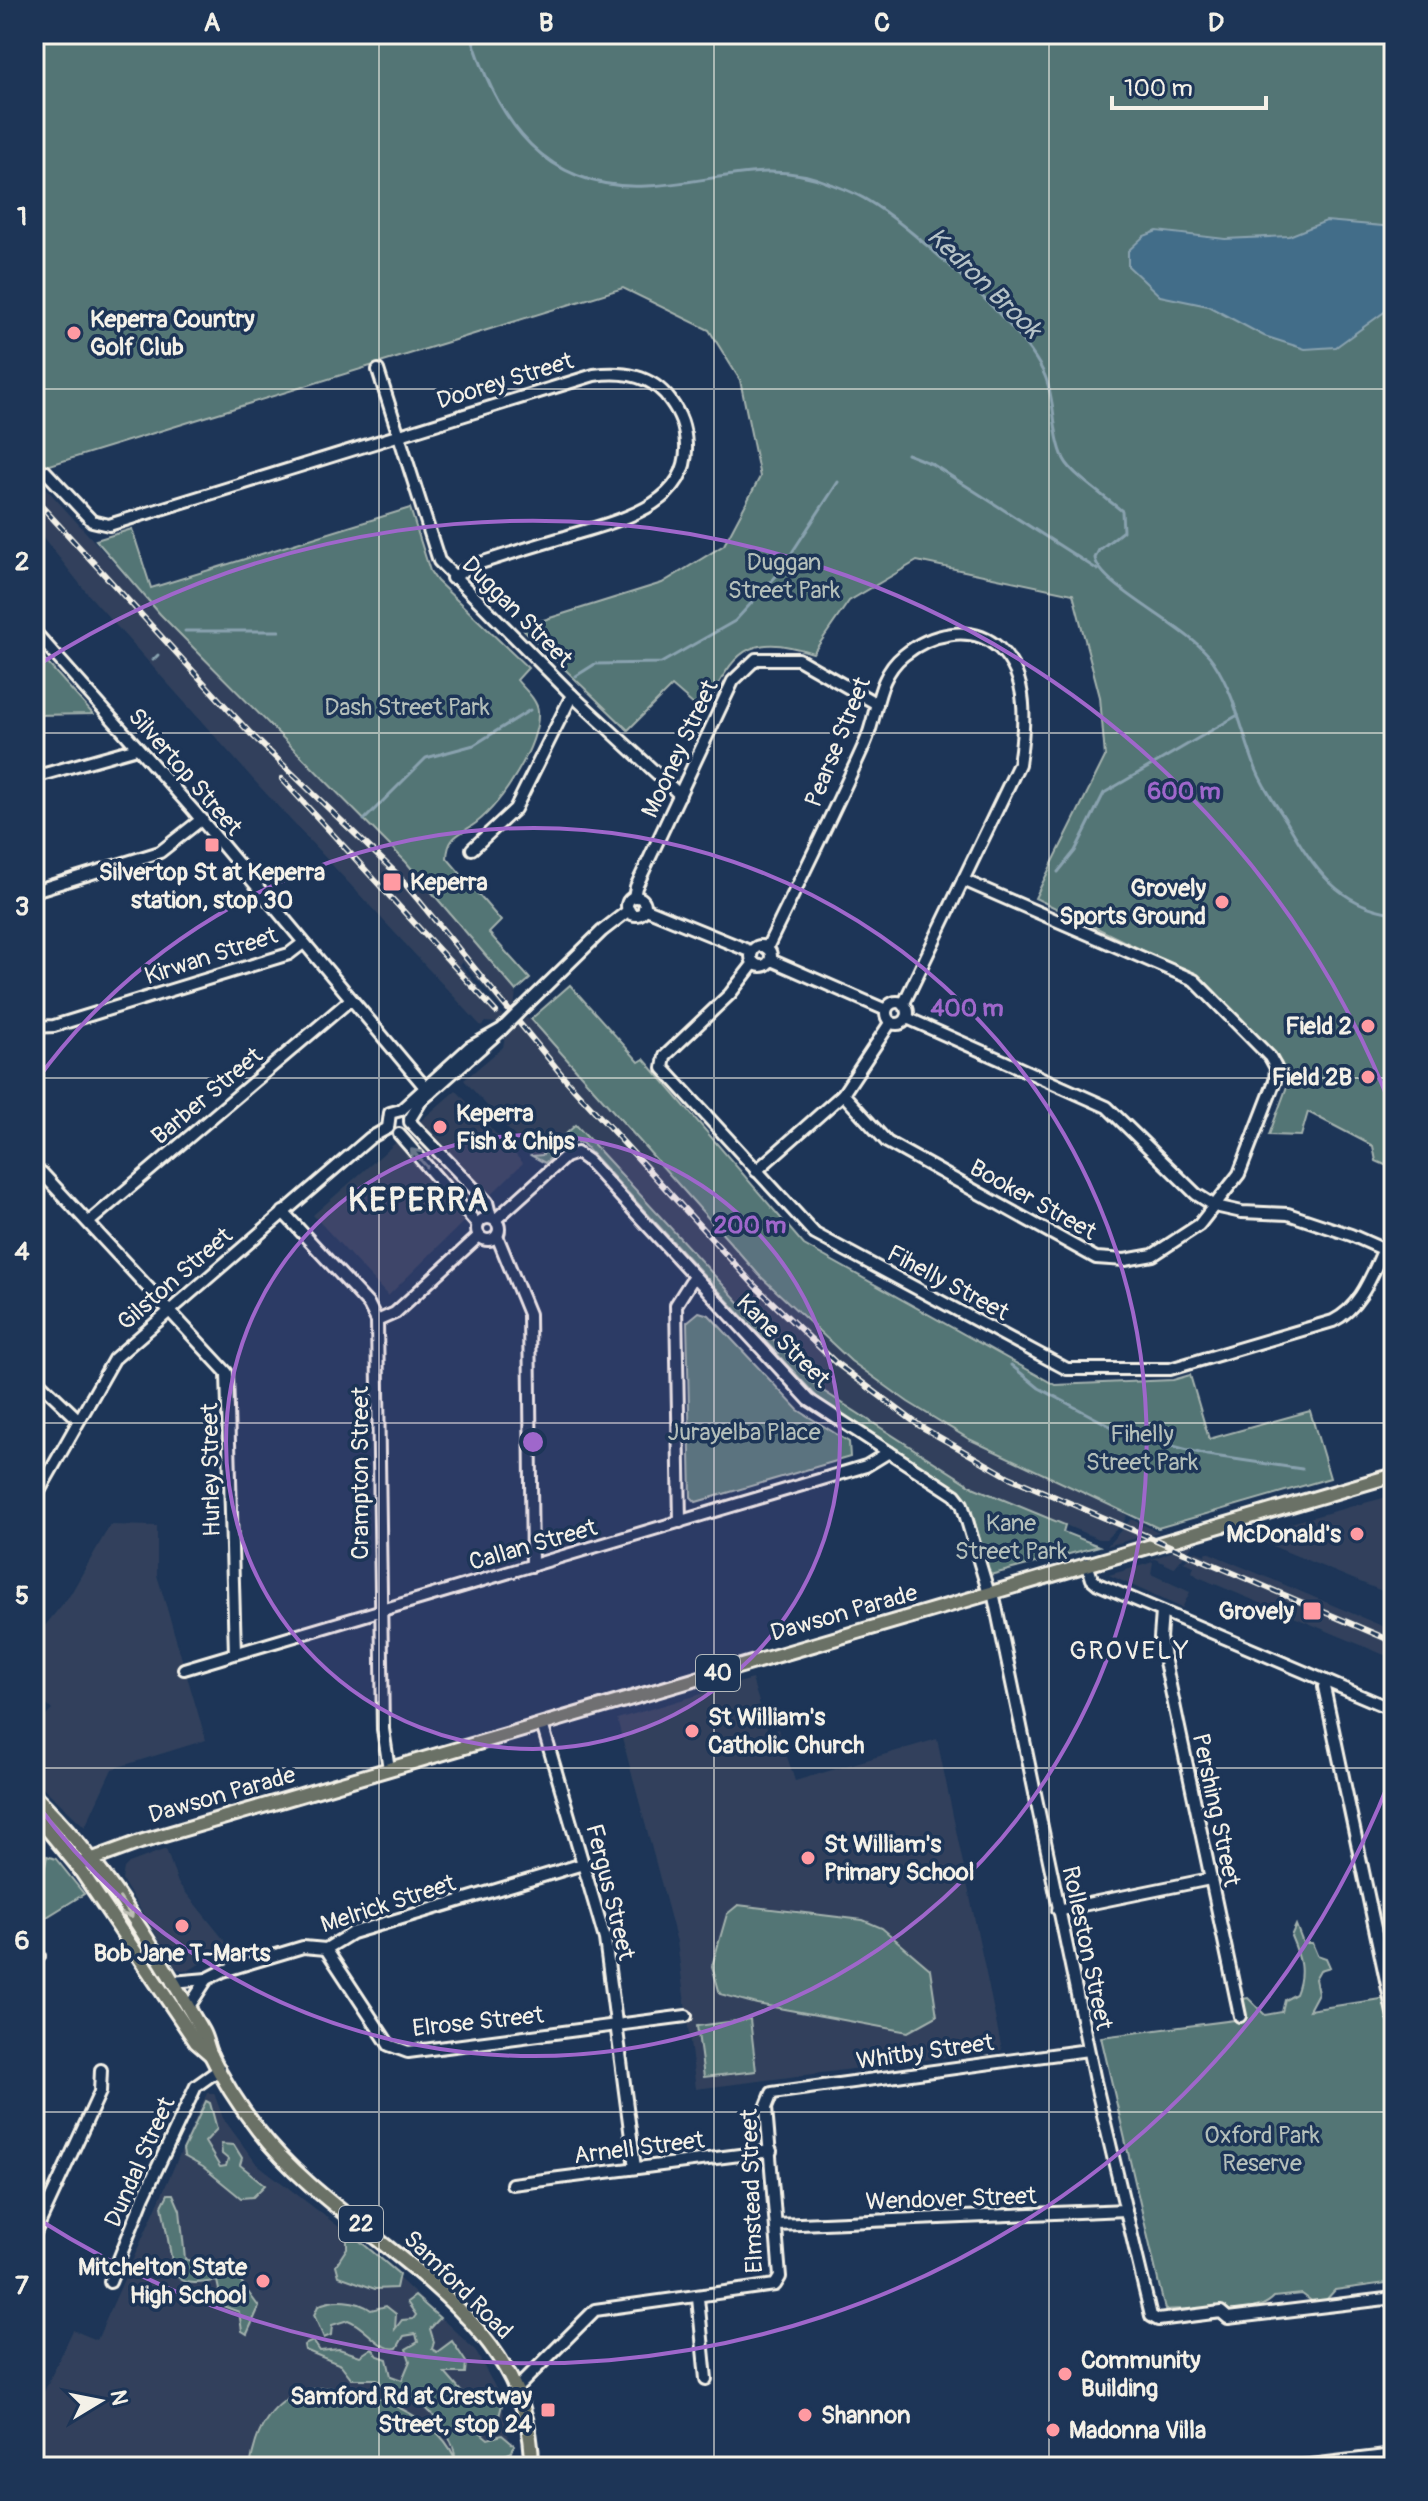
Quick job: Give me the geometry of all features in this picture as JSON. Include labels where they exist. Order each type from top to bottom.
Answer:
[{"type":"main road","name":"Dawson Parade","points":[[77,1865],[389,1769],[1394,1475]]},
{"type":"main road","name":"Samford Road","points":[[34,1795],[92,1858],[188,2008],[205,2037],[211,2055],[257,2128],[279,2156],[406,2262],[464,2316],[499,2357],[516,2389],[527,2423],[532,2467]]},
{"type":"main road","name":"Samford Road","points":[[34,1813],[77,1865],[196,2042],[211,2055]]},
{"type":"street","name":"Duggan Street","points":[[378,370],[439,561],[452,578],[572,695],[680,795]]},
{"type":"street","name":"Doorey Street","points":[[45,471],[92,521],[109,525],[594,375],[630,374],[663,391],[683,422],[686,461],[669,492],[634,515],[471,566],[452,578]]},
{"type":"street","name":"Silvertop Street","points":[[34,631],[202,819],[302,944]]},
{"type":"street","name":"Pearse Street","points":[[767,948],[866,740],[884,679],[903,656],[942,634],[971,633],[996,646],[1009,659],[1018,678],[1025,724],[1019,764],[903,1005]]},
{"type":"street","name":"Mooney Street","points":[[634,897],[733,681],[756,659],[798,659],[877,704]]},
{"type":"street","points":[[472,849],[515,809],[572,695]]},
{"type":"street","points":[[34,777],[137,748]]},
{"type":"street","points":[[34,891],[160,852],[202,819]]},
{"type":"street","name":"Booker Street","points":[[843,1094],[887,1142],[1096,1258],[1134,1260],[1153,1255],[1193,1230],[1239,1174],[1275,1081],[1276,1068],[1270,1057],[1194,980],[963,880]]},
{"type":"street","points":[[629,910],[628,902],[634,897],[641,899],[644,908],[765,966],[771,960]]},
{"type":"street","points":[[629,910],[637,914],[644,908]]},
{"type":"street","points":[[479,1236],[477,1224],[399,1134],[388,1128],[388,1116],[427,1090],[477,1041],[502,1029],[602,931],[629,910]]},
{"type":"street","name":"Kirwan Street","points":[[34,1027],[54,1026],[289,954],[302,944],[427,1090]]},
{"type":"street","points":[[753,958],[759,946],[767,948],[771,960],[886,1010],[890,1023]]},
{"type":"street","name":"Fihelly Street","points":[[753,958],[730,994],[665,1056],[663,1068],[820,1237],[1067,1369],[1170,1369],[1333,1321],[1344,1316],[1362,1294],[1388,1253]]},
{"type":"street","name":"Barber Street","points":[[89,1222],[350,1000]]},
{"type":"street","points":[[886,1010],[894,1003],[903,1005],[907,1018],[1107,1107],[1196,1194],[1215,1206],[1242,1212],[1288,1214],[1361,1239],[1388,1253]]},
{"type":"street","points":[[890,1023],[901,1024],[907,1018]]},
{"type":"street","points":[[756,1171],[843,1094],[890,1023]]},
{"type":"street","points":[[399,1134],[406,1131],[427,1090]]},
{"type":"street","points":[[401,1110],[487,1202],[493,1219],[499,1225],[497,1236],[529,1314],[532,1566]]},
{"type":"street","name":"Gilston Street","points":[[34,1500],[114,1359],[370,1138],[388,1128]]},
{"type":"street","name":"Kane Street","points":[[493,1219],[565,1157],[577,1153],[587,1160],[809,1400],[955,1495],[962,1504],[991,1593]]},
{"type":"street","name":"Hurley Street","points":[[34,1170],[42,1173],[89,1222],[228,1377],[235,1653]]},
{"type":"street","points":[[283,1212],[369,1305],[377,1321],[395,1313],[479,1236]]},
{"type":"street","points":[[477,1224],[493,1219]]},
{"type":"street","points":[[479,1236],[488,1240],[497,1236]]},
{"type":"street","points":[[680,1522],[676,1305],[693,1278]]},
{"type":"street","name":"Crampton Street","points":[[377,1321],[383,1729],[389,1769]]},
{"type":"street","points":[[34,1377],[79,1420]]},
{"type":"street","name":"Callan Street","points":[[184,1669],[866,1466],[889,1452]]},
{"type":"street","points":[[1087,1563],[1092,1579],[1098,1584],[1394,1710]]},
{"type":"street","name":"Rolleston Street","points":[[991,1593],[1088,2050],[1149,2310],[1158,2320],[1221,2312],[1228,2318],[1394,2298]]},
{"type":"street","name":"Pershing Street","points":[[1162,1612],[1160,1638],[1240,2016]]},
{"type":"street","points":[[1326,1681],[1324,1687],[1394,2018]]},
{"type":"street","name":"Fergus Street","points":[[542,1724],[605,1939],[635,2168]]},
{"type":"street","name":"Melrick Street","points":[[172,1982],[207,1979],[260,1958],[303,1947],[326,1949],[352,1933],[583,1864]]},
{"type":"street","points":[[1058,1910],[1210,1879]]},
{"type":"street","name":"Elrose Street","points":[[326,1949],[389,2045],[408,2052],[686,2016]]},
{"type":"street","points":[[188,2008],[207,1979]]},
{"type":"street","name":"Whitby Street","points":[[769,2096],[776,2092],[1088,2050]]},
{"type":"street","name":"Dundal Street","points":[[110,2282],[144,2196],[196,2086],[220,2069]]},
{"type":"street","points":[[34,2235],[100,2092],[101,2070]]},
{"type":"street","name":"Elmstead Street","points":[[698,2298],[775,2285],[780,2277],[766,2108],[769,2096]]},
{"type":"street","name":"Arnell Street","points":[[512,2184],[771,2151]]},
{"type":"street","name":"Wendover Street","points":[[777,2225],[1126,2210]]},
{"type":"street","points":[[516,2389],[595,2310],[698,2298],[706,2379]]},
{"type":"street","points":[[1294,2467],[1394,2455]]},
{"type":"shaded area","points":[[1326,221],[1394,227],[1394,305],[1336,347],[1305,349],[1264,336],[1208,306],[1160,296],[1128,266],[1128,251],[1144,236],[1157,231],[1225,239],[1289,236]]},
{"type":"shaded area","points":[[34,475],[160,614],[406,862],[516,991],[514,1008],[506,1013],[462,962],[460,964],[503,1016],[497,1023],[485,1022],[481,1026],[260,787],[87,593],[34,526]]},
{"type":"shaded area","points":[[526,1018],[533,1019],[759,1275],[824,1338],[938,1421],[1117,1509],[1127,1516],[1123,1523],[1106,1539],[1099,1539],[975,1488],[817,1387],[576,1125],[542,1155],[532,1156],[464,1080],[503,1047],[505,1036]]},
{"type":"shaded area","points":[[456,1090],[523,1163],[388,1296],[313,1215]]},
{"type":"shaded area","points":[[1394,1495],[1394,1596],[1246,1535]]},
{"type":"shaded area","points":[[1131,1519],[1159,1532],[1107,1546]]},
{"type":"shaded area","points":[[110,1525],[157,1526],[157,1575],[206,1740],[112,1769],[85,1827],[34,1779],[34,1728],[52,1710],[34,1692],[34,1639],[70,1595]]},
{"type":"shaded area","points":[[1195,1542],[1174,1568],[1155,1559],[1148,1561]]},
{"type":"shaded area","points":[[1195,1551],[1205,1555],[1207,1552],[1394,1631],[1394,1659],[1198,1577],[1192,1572],[1194,1566],[1183,1562]]},
{"type":"shaded area","points":[[1153,1562],[1151,1574],[1190,1592],[1182,1608],[1109,1575]]},
{"type":"shaded area","name":"St William's Primary School","points":[[752,1679],[768,1732],[778,1729],[795,1781],[937,1739],[1002,2050],[696,2089],[677,1942],[617,1719]]},
{"type":"shaded area","points":[[166,1849],[178,1883],[229,1946],[188,1971],[177,1969],[122,1880],[124,1868],[129,1863]]},
{"type":"shaded area","name":"Mitchelton State High School","points":[[207,2093],[214,2093],[223,2118],[256,2163],[369,2250],[475,2350],[500,2396],[515,2467],[34,2467],[34,2413],[73,2330],[97,2340]]},
{"type":"green space","name":"Duggan Street Park","points":[[34,34],[1394,34],[1394,1169],[1376,1161],[1373,1146],[1308,1112],[1301,1136],[1269,1135],[1289,1081],[1281,1062],[1204,980],[1035,898],[1105,757],[1100,697],[1073,594],[917,561],[849,601],[813,653],[770,645],[755,647],[733,663],[703,713],[672,686],[628,730],[521,627],[662,583],[724,545],[760,477],[740,380],[709,330],[623,288],[34,470]]},
{"type":"green space","name":"Dash Street Park","points":[[410,508],[430,571],[528,668],[517,680],[538,711],[533,739],[518,772],[486,814],[452,840],[447,858],[501,921],[489,933],[530,979],[516,991],[406,862],[160,614],[96,540],[132,529],[151,588]]},
{"type":"green space","points":[[34,648],[93,714],[34,715]]},
{"type":"green space","name":"Fihelly Street Park","points":[[570,985],[639,1062],[644,1059],[804,1245],[1055,1385],[1173,1380],[1190,1375],[1209,1439],[1310,1411],[1330,1478],[1158,1528],[969,1439],[908,1402],[851,1361],[759,1275],[531,1019]]},
{"type":"green space","name":"Kane Street Park","points":[[576,1125],[817,1387],[975,1488],[1065,1525],[1063,1532],[1099,1546],[990,1575],[971,1509],[960,1491],[818,1398],[582,1143],[569,1141],[545,1163],[532,1156],[542,1155]]},
{"type":"green space","name":"Jurayelba Place","points":[[699,1312],[709,1315],[798,1410],[849,1442],[850,1457],[696,1502],[691,1497],[687,1322]]},
{"type":"green space","points":[[47,1856],[56,1859],[84,1894],[42,1920],[44,1931],[34,1937],[34,1884],[44,1872]]},
{"type":"green space","points":[[738,1905],[863,1920],[882,1928],[930,1969],[937,2016],[908,2032],[757,2004],[720,1994],[712,1966],[727,1914]]},
{"type":"green space","name":"Oxford Park Reserve","points":[[1296,1925],[1303,1943],[1312,1943],[1317,1955],[1326,1958],[1330,1967],[1320,1970],[1315,1979],[1318,1993],[1309,2010],[1394,1997],[1394,2282],[1335,2290],[1326,2300],[1313,2302],[1302,2294],[1274,2297],[1265,2304],[1238,2310],[1165,2310],[1101,2037],[1242,2019],[1242,1999],[1248,1998],[1265,2015],[1282,2012],[1285,2000],[1296,1994],[1300,1979],[1299,1958],[1291,1936]]},
{"type":"green space","points":[[750,2019],[756,2071],[704,2077],[697,2026]]},
{"type":"green space","points":[[206,2101],[210,2103],[217,2129],[205,2142],[220,2167],[226,2166],[228,2159],[222,2154],[221,2144],[234,2145],[242,2158],[240,2165],[265,2185],[253,2197],[241,2198],[203,2167],[184,2156],[183,2150]]},
{"type":"green space","points":[[168,2194],[173,2194],[180,2210],[185,2259],[207,2266],[229,2266],[259,2307],[247,2334],[242,2331],[239,2312],[207,2300],[215,2300],[219,2290],[217,2281],[188,2282],[174,2273],[162,2206]]},
{"type":"green space","points":[[347,2237],[355,2237],[399,2274],[396,2288],[375,2289],[339,2276],[336,2265],[347,2248]]},
{"type":"green space","points":[[415,2296],[440,2318],[430,2329],[434,2342],[432,2349],[437,2352],[452,2341],[466,2362],[465,2373],[445,2373],[466,2397],[468,2404],[480,2396],[492,2395],[502,2405],[497,2424],[481,2426],[481,2433],[488,2439],[502,2435],[514,2445],[512,2452],[500,2457],[499,2463],[504,2467],[250,2467],[257,2438],[269,2416],[285,2401],[303,2392],[325,2388],[373,2396],[407,2412],[438,2434],[455,2458],[446,2433],[420,2404],[407,2396],[391,2392],[377,2379],[352,2379],[341,2365],[305,2350],[304,2345],[313,2341],[320,2351],[339,2349],[360,2356],[372,2348],[378,2356],[387,2359],[391,2376],[402,2380],[410,2361],[406,2349],[418,2342],[416,2334],[404,2336],[397,2348],[391,2348],[348,2320],[332,2325],[331,2335],[324,2338],[314,2315],[318,2306],[338,2301],[352,2302],[371,2310],[386,2306],[396,2314],[395,2329],[402,2320],[413,2319],[416,2315],[407,2302]]},
{"type":"waterway","name":"Kedron Brook","points":[[471,34],[495,96],[511,122],[531,145],[554,163],[580,177],[611,185],[646,186],[762,172],[808,176],[870,202],[913,234],[967,282],[993,307],[1034,356],[1045,376],[1058,439],[1068,465],[1122,511],[1123,531],[1099,550],[1095,558],[1101,569],[1112,582],[1186,635],[1213,661],[1233,700],[1266,790],[1329,882],[1357,902],[1394,913]]},
{"type":"waterway","points":[[907,454],[932,464],[1098,570]]},
{"type":"waterway","points":[[576,676],[595,664],[661,663],[735,621],[778,574],[838,482]]},
{"type":"waterway","points":[[185,631],[279,631]]},
{"type":"waterway","points":[[153,660],[158,655]]},
{"type":"waterway","points":[[364,820],[426,758],[474,745],[530,710]]},
{"type":"waterway","points":[[1058,872],[1075,851],[1104,793],[1238,715]]},
{"type":"waterway","points":[[1011,1365],[1039,1388],[1129,1436]]},
{"type":"waterway","points":[[1139,1437],[1207,1455],[1302,1469]]},
{"type":"railway","points":[[34,498],[250,733],[397,874],[567,1081],[755,1286],[836,1363],[920,1426],[1009,1477],[1394,1642]]},
{"type":"railway","points":[[282,779],[496,1012]]},
{"type":"place","name":"Keperra Country Golf Club","points":[[74,333]]},
{"type":"place","name":"Silvertop St at Keperra station, stop 30","points":[[212,845]]},
{"type":"place","name":"Keperra","points":[[392,882]]},
{"type":"place","name":"Grovely Sports Ground","points":[[1222,902]]},
{"type":"place","name":"Field 2","points":[[1368,1026]]},
{"type":"place","name":"Field 2B","points":[[1368,1077]]},
{"type":"place","name":"Keperra Fish & Chips","points":[[440,1127]]},
{"type":"place","name":"McDonald's","points":[[1357,1534]]},
{"type":"place","name":"Grovely","points":[[1312,1611]]},
{"type":"place","name":"St William's Catholic Church","points":[[692,1731]]},
{"type":"place","name":"St William's Primary School","points":[[808,1858]]},
{"type":"place","name":"Bob Jane T-Marts","points":[[182,1926]]},
{"type":"place","name":"Mitchelton State High School","points":[[263,2281]]},
{"type":"place","name":"Community Building","points":[[1065,2374]]},
{"type":"place","name":"Samford Rd at Crestway Street, stop 24","points":[[548,2410]]},
{"type":"place","name":"Shannon","points":[[805,2415]]},
{"type":"place","name":"Madonna Villa","points":[[1053,2430]]},
{"type":"district","name":"KEPERRA","points":[[419,1201]]},
{"type":"district","name":"GROVELY","points":[[1130,1651]]}]
